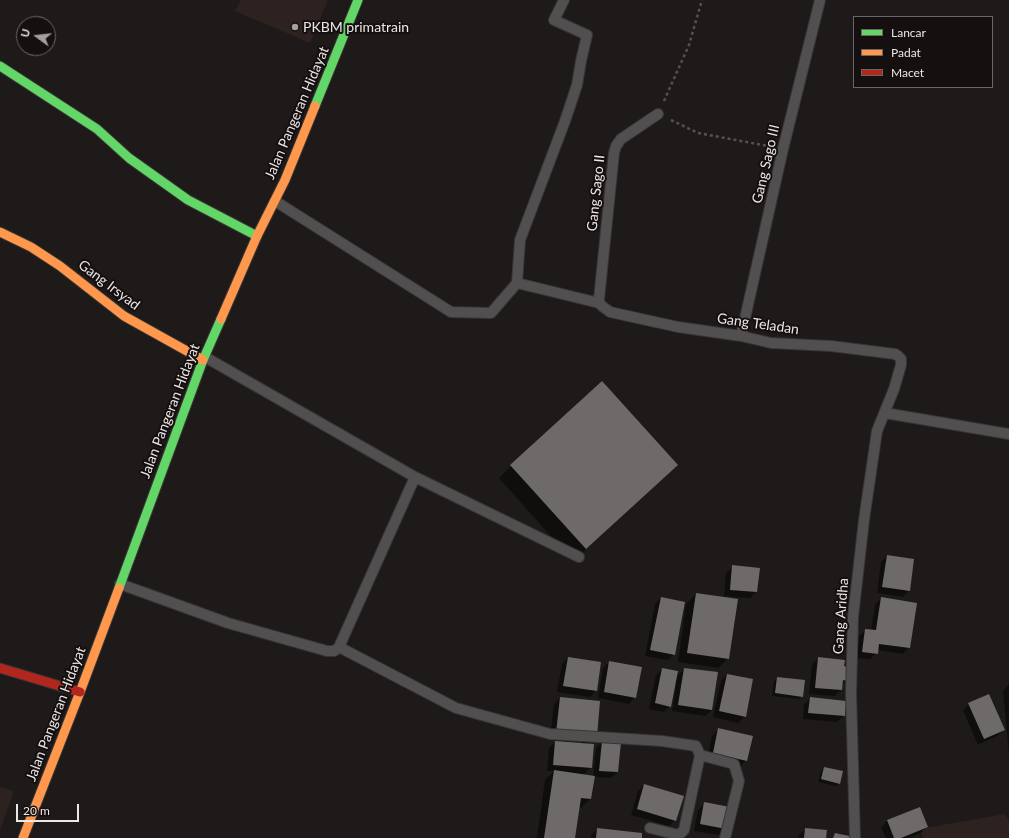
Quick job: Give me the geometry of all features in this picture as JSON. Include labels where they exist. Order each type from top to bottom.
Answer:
[{"type":"main road","name":"Jalan Pangeran Hidayat","points":[[23,838],[80,692],[204,359],[257,236],[288,173],[358,0]]},
{"type":"main road","points":[[0,66],[96,129],[129,158],[188,200],[257,236]]},
{"type":"main road","name":"Gang Irsyad","points":[[0,232],[31,247],[60,266],[124,316],[204,359]]},
{"type":"main road","points":[[0,668],[80,692]]},
{"type":"lane","points":[[275,201],[451,312],[491,313],[517,283],[520,240],[577,85],[586,35],[554,20],[564,0]]},
{"type":"lane","name":"Gang Sago III","points":[[741,336],[783,149],[820,0]]},
{"type":"lane","name":"Gang Sago II","points":[[599,301],[614,153],[616,146],[621,139],[658,114]]},
{"type":"lane","name":"Gang Teladan","points":[[517,283],[599,301],[610,312],[678,327],[741,336],[771,343],[831,346],[894,354],[900,357],[901,365],[890,400]]},
{"type":"lane","points":[[204,359],[415,477],[579,557]]},
{"type":"lane","name":"Gang Aridha","points":[[855,838],[851,692],[853,617],[864,520],[877,431],[890,400]]},
{"type":"lane","points":[[885,413],[1009,434]]},
{"type":"lane","points":[[120,584],[228,623],[327,651],[337,650],[415,477]]},
{"type":"lane","points":[[339,647],[456,708],[550,734],[662,741],[696,746],[700,755],[684,830],[679,835],[650,828]]},
{"type":"lane","points":[[700,755],[734,764],[739,781],[725,838]]},
{"type":"path","points":[[702,0],[689,45],[658,114],[698,133],[783,149]]},
{"type":"shaded area","name":"PKBM primatrain","points":[[241,0],[328,0],[310,43],[235,11]]},
{"type":"shaded area","points":[[0,787],[14,791],[0,830]]},
{"type":"shaded area","points":[[1005,814],[1009,821],[1009,838],[923,838],[920,829]]},
{"type":"building","points":[[602,381],[678,465],[586,549],[510,465]]},
{"type":"building","points":[[887,555],[914,559],[910,591],[882,587]]},
{"type":"building","points":[[732,565],[760,568],[757,592],[730,590]]},
{"type":"building","points":[[696,593],[738,599],[729,659],[687,653]]},
{"type":"building","points":[[661,597],[685,602],[675,655],[650,650]]},
{"type":"building","points":[[881,597],[917,603],[910,648],[879,644],[878,654],[862,652],[865,629],[876,630]]},
{"type":"building","points":[[568,657],[601,662],[597,691],[563,686]]},
{"type":"building","points":[[818,657],[845,660],[844,666],[848,667],[847,681],[843,680],[842,690],[815,688]]},
{"type":"building","points":[[609,661],[642,667],[636,698],[604,692]]},
{"type":"building","points":[[662,668],[678,671],[671,707],[655,703]]},
{"type":"building","points":[[684,668],[718,672],[712,710],[678,705]]},
{"type":"building","points":[[727,674],[753,679],[746,717],[719,711]]},
{"type":"building","points":[[777,677],[805,680],[803,697],[775,693]]},
{"type":"building","points":[[989,694],[1005,730],[984,739],[968,703]]},
{"type":"building","points":[[560,697],[600,701],[597,737],[556,733]]},
{"type":"building","points":[[810,697],[846,701],[845,716],[808,713]]},
{"type":"building","points":[[718,728],[753,736],[747,761],[713,753]]},
{"type":"building","points":[[555,741],[594,744],[592,768],[553,765]]},
{"type":"building","points":[[602,741],[621,742],[618,772],[599,771]]},
{"type":"building","points":[[824,767],[843,771],[840,784],[821,779]]},
{"type":"building","points":[[554,770],[595,776],[591,799],[581,798],[575,838],[544,838]]},
{"type":"building","points":[[644,784],[684,796],[676,821],[637,809]]},
{"type":"building","points":[[704,802],[730,807],[726,829],[700,824]]},
{"type":"building","points":[[920,807],[928,827],[901,838],[894,838],[887,820]]},
{"type":"building","points":[[597,828],[642,833],[642,838],[596,838]]},
{"type":"building","points":[[805,828],[827,830],[826,838],[804,838]]},
{"type":"building","points":[[835,833],[854,837],[854,838],[833,838]]},
{"type":"traffic: fast","points":[[315,106],[358,0]]},
{"type":"traffic: fast","points":[[0,66],[97,129],[129,158],[188,200],[257,236]]},
{"type":"traffic: fast","points":[[119,588],[203,360],[221,319]]},
{"type":"traffic: slow","points":[[221,319],[257,236],[285,180],[315,106]]},
{"type":"traffic: slow","points":[[0,232],[31,247],[60,266],[124,316],[203,360]]},
{"type":"traffic: slow","points":[[23,838],[119,588]]},
{"type":"traffic: jam","points":[[0,668],[80,692]]},
{"type":"place","name":"PKBM primatrain","points":[[295,27]]}]
